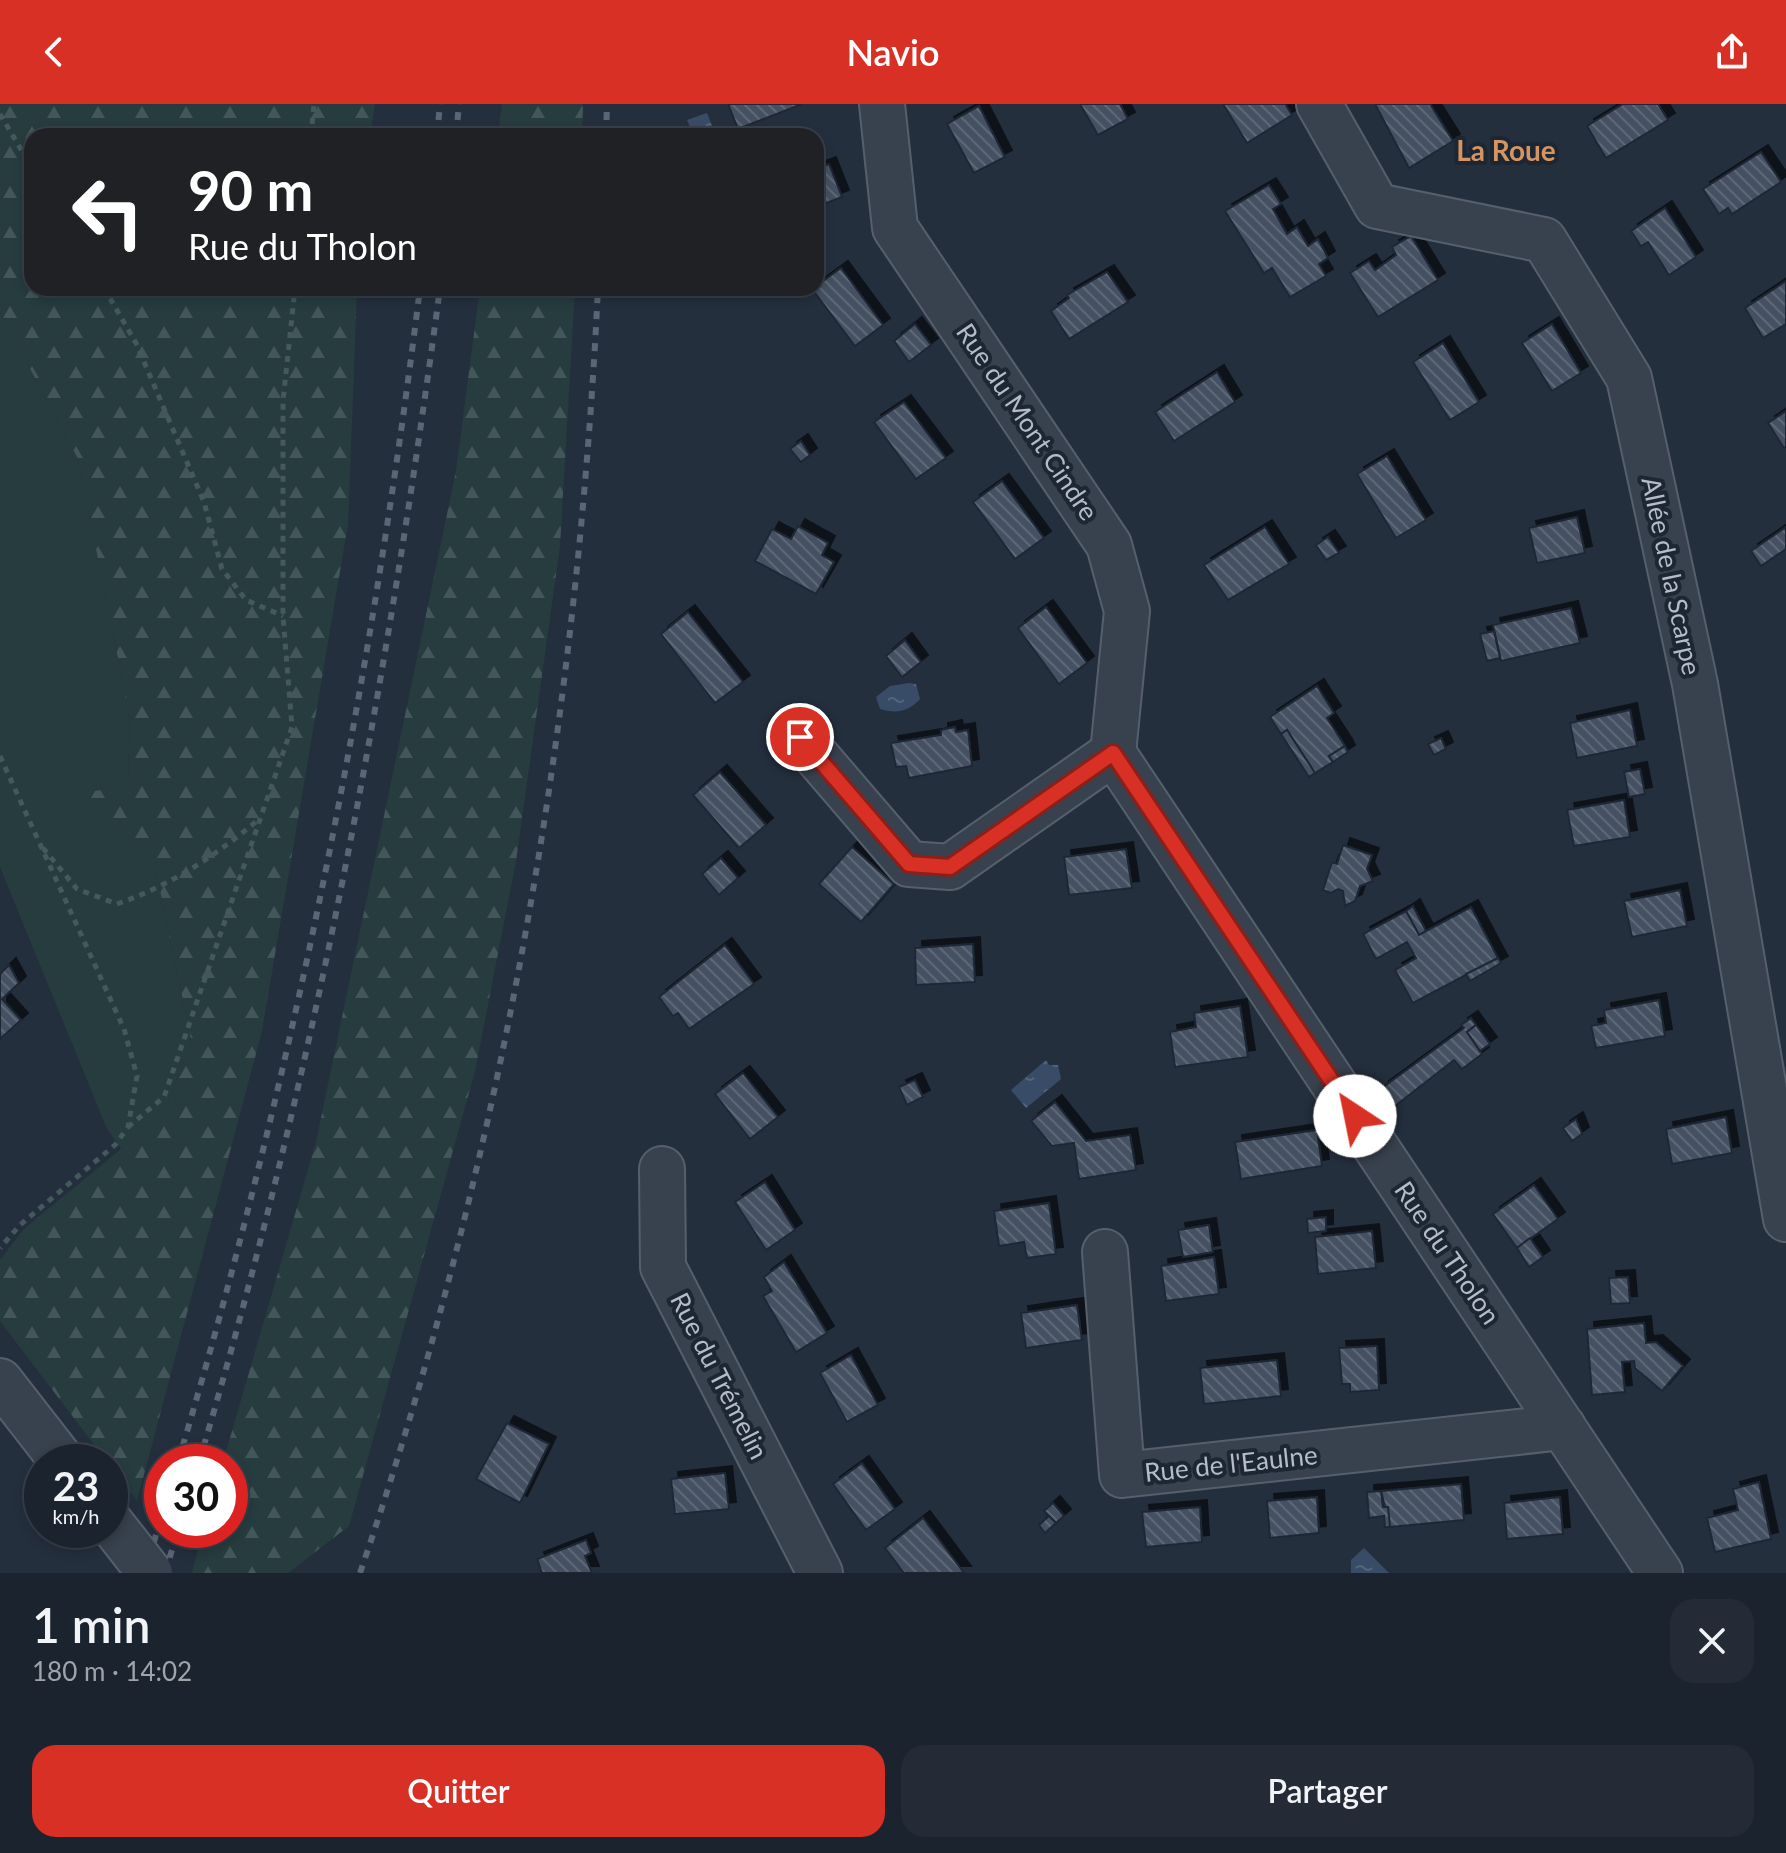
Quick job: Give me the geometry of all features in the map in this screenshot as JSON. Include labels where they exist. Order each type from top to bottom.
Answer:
[{"type":"street","name":"Rue du Mont Cindre","points":[[882,104],[895,228],[1109,545],[1127,611],[1113,753]]},
{"type":"street","name":"Allée de la Scarpe","points":[[1319,104],[1377,206],[1544,240],[1629,378],[1695,684],[1786,1219]]},
{"type":"street","points":[[800,737],[909,864],[950,867],[1113,753]]},
{"type":"street","name":"Rue du Tholon","points":[[1113,753],[1660,1573]]},
{"type":"street","name":"Rue du Trémelin","points":[[662,1169],[663,1267],[820,1573]]},
{"type":"street","name":"Rue de l'Eaulne","points":[[1105,1252],[1122,1475],[1563,1427]]},
{"type":"street","points":[[0,1381],[49,1444]]},
{"type":"street","points":[[128,1545],[150,1573]]},
{"type":"path","points":[[312,128],[314,104]]},
{"type":"path","points":[[0,114],[24,154]]},
{"type":"path","points":[[109,296],[136,343],[204,502],[222,569],[246,600],[283,616]]},
{"type":"path","points":[[0,1248],[20,1225],[115,1145],[128,1127],[164,1097],[292,727],[283,616],[283,401],[294,296]]},
{"type":"path","points":[[0,756],[124,1029],[137,1076],[128,1127]]},
{"type":"path","points":[[40,844],[77,889],[117,904],[175,881],[223,850],[259,819]]},
{"type":"green space","points":[[0,104],[375,104],[371,128],[24,128],[24,296],[357,296],[348,524],[262,1031],[152,1444],[144,1444],[144,1475],[137,1501],[128,1489],[128,1444],[94,1444],[0,1321],[0,1260],[24,1229],[121,1149],[168,1104],[191,1039],[156,871],[116,840],[75,794],[128,786],[130,719],[78,459],[0,312]]},
{"type":"green space","points":[[502,104],[583,104],[582,128],[499,128]]},
{"type":"green space","points":[[479,296],[575,296],[560,546],[516,861],[475,1071],[349,1526],[288,1573],[192,1573],[198,1548],[248,1548],[248,1444],[228,1444],[316,1142],[456,471]]},
{"type":"green space","points":[[0,312],[78,459],[130,719],[128,786],[76,795],[116,840],[156,871],[191,1039],[168,1104],[121,1149],[107,1129],[0,867]]},
{"type":"water","points":[[707,113],[713,128],[690,128],[687,120]]},
{"type":"water","points":[[916,684],[920,699],[902,711],[880,709],[876,697],[890,686]]},
{"type":"water","points":[[1046,1060],[1049,1065],[1058,1065],[1061,1079],[1026,1108],[1011,1090]]},
{"type":"water","points":[[1364,1548],[1389,1573],[1351,1573],[1351,1560]]},
{"type":"building","points":[[728,104],[802,104],[741,128],[738,128]]},
{"type":"building","points":[[1080,104],[1120,104],[1128,119],[1098,135]]},
{"type":"building","points":[[1223,104],[1285,104],[1292,115],[1247,143]]},
{"type":"building","points":[[1375,104],[1430,104],[1453,141],[1409,168]]},
{"type":"building","points":[[1623,104],[1658,104],[1668,120],[1606,158],[1587,126]]},
{"type":"building","points":[[979,106],[1005,157],[974,173],[947,124]]},
{"type":"building","points":[[1761,152],[1781,182],[1732,214],[1728,208],[1719,214],[1703,189]]},
{"type":"building","points":[[829,164],[842,197],[824,204],[824,166]]},
{"type":"building","points":[[1269,185],[1281,204],[1273,209],[1287,234],[1297,227],[1308,246],[1318,239],[1328,258],[1319,264],[1326,276],[1290,297],[1272,268],[1264,273],[1225,211]]},
{"type":"building","points":[[1665,208],[1696,257],[1669,275],[1648,242],[1641,246],[1631,231]]},
{"type":"building","points":[[1411,236],[1438,280],[1378,317],[1350,273],[1369,261],[1375,270],[1396,255],[1392,247]]},
{"type":"building","points":[[841,268],[883,325],[855,346],[817,296],[824,296],[824,280]]},
{"type":"building","points":[[1107,272],[1128,302],[1069,339],[1051,311],[1069,298],[1067,295]]},
{"type":"building","points":[[1786,281],[1786,324],[1763,338],[1745,308]]},
{"type":"building","points":[[915,324],[931,345],[909,362],[894,341]]},
{"type":"building","points":[[1552,324],[1581,373],[1552,391],[1522,343]]},
{"type":"building","points":[[1443,343],[1479,402],[1450,420],[1413,362]]},
{"type":"building","points":[[1217,372],[1235,402],[1174,441],[1155,412]]},
{"type":"building","points":[[904,402],[946,458],[916,479],[874,422]]},
{"type":"building","points":[[1786,411],[1786,447],[1784,448],[1768,423]]},
{"type":"building","points":[[801,441],[810,455],[801,462],[790,449]]},
{"type":"building","points":[[1387,456],[1426,520],[1396,538],[1357,474]]},
{"type":"building","points":[[1002,481],[1044,538],[1015,559],[973,502]]},
{"type":"building","points":[[1577,517],[1585,553],[1537,563],[1529,528]]},
{"type":"building","points":[[798,526],[828,543],[822,555],[834,562],[816,594],[755,561],[772,529],[791,539]]},
{"type":"building","points":[[1265,527],[1289,564],[1228,600],[1204,565]]},
{"type":"building","points":[[1786,527],[1786,549],[1761,566],[1751,551]]},
{"type":"building","points":[[1328,537],[1339,553],[1326,560],[1316,545]]},
{"type":"building","points":[[1046,607],[1087,663],[1059,684],[1018,628]]},
{"type":"building","points":[[1571,608],[1580,643],[1501,661],[1493,625]]},
{"type":"building","points":[[688,612],[743,682],[715,703],[661,634]]},
{"type":"building","points":[[1494,631],[1500,658],[1487,661],[1480,634]]},
{"type":"building","points":[[905,640],[921,662],[902,677],[886,656]]},
{"type":"building","points":[[1317,686],[1334,713],[1327,718],[1345,746],[1329,756],[1333,762],[1315,773],[1287,730],[1281,734],[1270,717]]},
{"type":"building","points":[[1630,710],[1637,746],[1577,758],[1570,723]]},
{"type":"building","points":[[955,727],[956,732],[968,730],[972,766],[909,778],[906,766],[896,767],[891,743],[941,735],[941,730]]},
{"type":"building","points":[[1287,730],[1315,773],[1309,777],[1281,734]]},
{"type":"building","points":[[1441,738],[1446,749],[1434,755],[1428,744]]},
{"type":"building","points":[[1345,746],[1348,752],[1333,762],[1329,756]]},
{"type":"building","points":[[1640,769],[1645,794],[1629,797],[1624,772]]},
{"type":"building","points":[[720,772],[766,825],[739,848],[693,795]]},
{"type":"building","points":[[1624,800],[1630,837],[1574,846],[1567,810]]},
{"type":"building","points":[[1343,845],[1372,855],[1367,869],[1373,881],[1360,886],[1355,901],[1345,906],[1343,891],[1338,889],[1331,893],[1323,890],[1332,862],[1337,864]]},
{"type":"building","points":[[852,847],[894,884],[861,922],[819,884]]},
{"type":"building","points":[[1126,849],[1132,888],[1069,895],[1064,857]]},
{"type":"building","points":[[721,858],[738,878],[719,895],[702,874]]},
{"type":"building","points":[[1680,890],[1687,926],[1632,937],[1624,901]]},
{"type":"building","points":[[1413,906],[1426,931],[1419,935],[1406,911]]},
{"type":"building","points":[[1471,907],[1498,958],[1413,1003],[1395,970],[1416,958],[1407,942],[1376,959],[1363,934],[1406,911],[1419,935]]},
{"type":"building","points":[[973,944],[975,982],[916,985],[915,948]]},
{"type":"building","points":[[725,945],[754,984],[689,1029],[678,1013],[673,1016],[659,997]]},
{"type":"building","points":[[1498,958],[1501,963],[1470,981],[1466,974]]},
{"type":"building","points":[[9,965],[19,983],[2,999],[21,1020],[0,1039],[0,974]]},
{"type":"building","points":[[1659,1000],[1665,1036],[1596,1048],[1591,1026],[1606,1023],[1604,1010]]},
{"type":"building","points":[[1240,1006],[1248,1057],[1175,1067],[1170,1032],[1196,1027],[1194,1013]]},
{"type":"building","points":[[1471,1018],[1476,1025],[1467,1032],[1482,1054],[1462,1069],[1454,1060],[1395,1106],[1382,1088],[1464,1028],[1461,1025]]},
{"type":"building","points":[[1476,1025],[1490,1044],[1480,1051],[1467,1032]]},
{"type":"building","points":[[743,1073],[778,1117],[750,1139],[715,1094]]},
{"type":"building","points":[[915,1080],[923,1097],[907,1105],[899,1087]]},
{"type":"building","points":[[1055,1102],[1086,1141],[1130,1135],[1136,1170],[1079,1179],[1074,1143],[1052,1146],[1031,1121]]},
{"type":"building","points":[[1726,1117],[1732,1153],[1672,1164],[1666,1129]]},
{"type":"building","points":[[1576,1119],[1582,1134],[1572,1141],[1563,1128]]},
{"type":"building","points":[[1317,1130],[1322,1166],[1241,1179],[1235,1142]]},
{"type":"building","points":[[765,1182],[795,1230],[766,1250],[735,1202]]},
{"type":"building","points":[[1534,1185],[1558,1219],[1517,1248],[1493,1214]]},
{"type":"building","points":[[1049,1203],[1056,1254],[1027,1258],[1024,1242],[999,1246],[994,1211]]},
{"type":"building","points":[[1326,1217],[1326,1231],[1308,1233],[1307,1219]]},
{"type":"building","points":[[1209,1225],[1213,1252],[1183,1257],[1178,1230]]},
{"type":"building","points":[[1372,1231],[1376,1268],[1318,1274],[1315,1237]]},
{"type":"building","points":[[1530,1238],[1543,1257],[1529,1267],[1517,1248]]},
{"type":"building","points":[[1214,1257],[1219,1294],[1166,1301],[1161,1266]]},
{"type":"building","points":[[784,1262],[827,1333],[796,1352],[763,1296],[772,1291],[764,1277]]},
{"type":"building","points":[[1628,1277],[1630,1303],[1611,1304],[1609,1278]]},
{"type":"building","points":[[1077,1305],[1082,1340],[1026,1348],[1021,1313]]},
{"type":"building","points":[[1644,1323],[1646,1343],[1656,1342],[1683,1366],[1662,1391],[1635,1368],[1634,1361],[1622,1362],[1625,1392],[1592,1395],[1587,1329]]},
{"type":"building","points":[[1377,1346],[1379,1390],[1350,1392],[1350,1384],[1342,1384],[1339,1348]]},
{"type":"building","points":[[851,1355],[878,1405],[847,1422],[820,1373]]},
{"type":"building","points":[[1277,1360],[1281,1396],[1204,1404],[1200,1368]]},
{"type":"building","points":[[507,1423],[549,1444],[520,1503],[476,1479]]},
{"type":"building","points":[[862,1463],[895,1509],[866,1530],[833,1484]]},
{"type":"building","points":[[725,1473],[729,1509],[675,1514],[671,1479]]},
{"type":"building","points":[[1759,1482],[1771,1539],[1715,1552],[1707,1518],[1738,1510],[1733,1489]]},
{"type":"building","points":[[1461,1484],[1464,1520],[1390,1527],[1381,1491]]},
{"type":"building","points":[[1381,1491],[1383,1507],[1388,1507],[1390,1527],[1385,1527],[1384,1516],[1369,1518],[1367,1492]]},
{"type":"building","points":[[1317,1497],[1319,1533],[1270,1538],[1267,1501]]},
{"type":"building","points":[[1560,1497],[1563,1534],[1507,1539],[1504,1503]]},
{"type":"building","points":[[1053,1503],[1064,1516],[1056,1523],[1044,1511]]},
{"type":"building","points":[[1200,1507],[1202,1542],[1146,1547],[1142,1512]]},
{"type":"building","points":[[1049,1516],[1056,1523],[1045,1533],[1039,1525]]},
{"type":"building","points":[[923,1518],[964,1573],[904,1573],[885,1548]]},
{"type":"building","points":[[586,1540],[591,1553],[585,1556],[592,1573],[542,1573],[537,1559]]},
{"type":"railway","points":[[438,128],[440,104]]},
{"type":"railway","points":[[457,128],[459,104]]},
{"type":"railway","points":[[606,128],[607,104]]},
{"type":"railway","points":[[183,1444],[257,1172],[324,880],[378,585],[419,296]]},
{"type":"railway","points":[[204,1444],[278,1172],[343,880],[396,585],[439,296]]},
{"type":"railway","points":[[360,1573],[410,1417],[454,1259],[492,1100],[524,939],[551,777],[572,615],[588,451],[598,296]]},
{"type":"railway","points":[[144,1573],[152,1548]]},
{"type":"railway","points":[[165,1573],[173,1548]]},
{"type":"district","name":"La Roue","points":[[1506,151]]},
{"type":"route","points":[[800,737],[909,864],[950,867],[1113,753],[1355,1116]]}]
